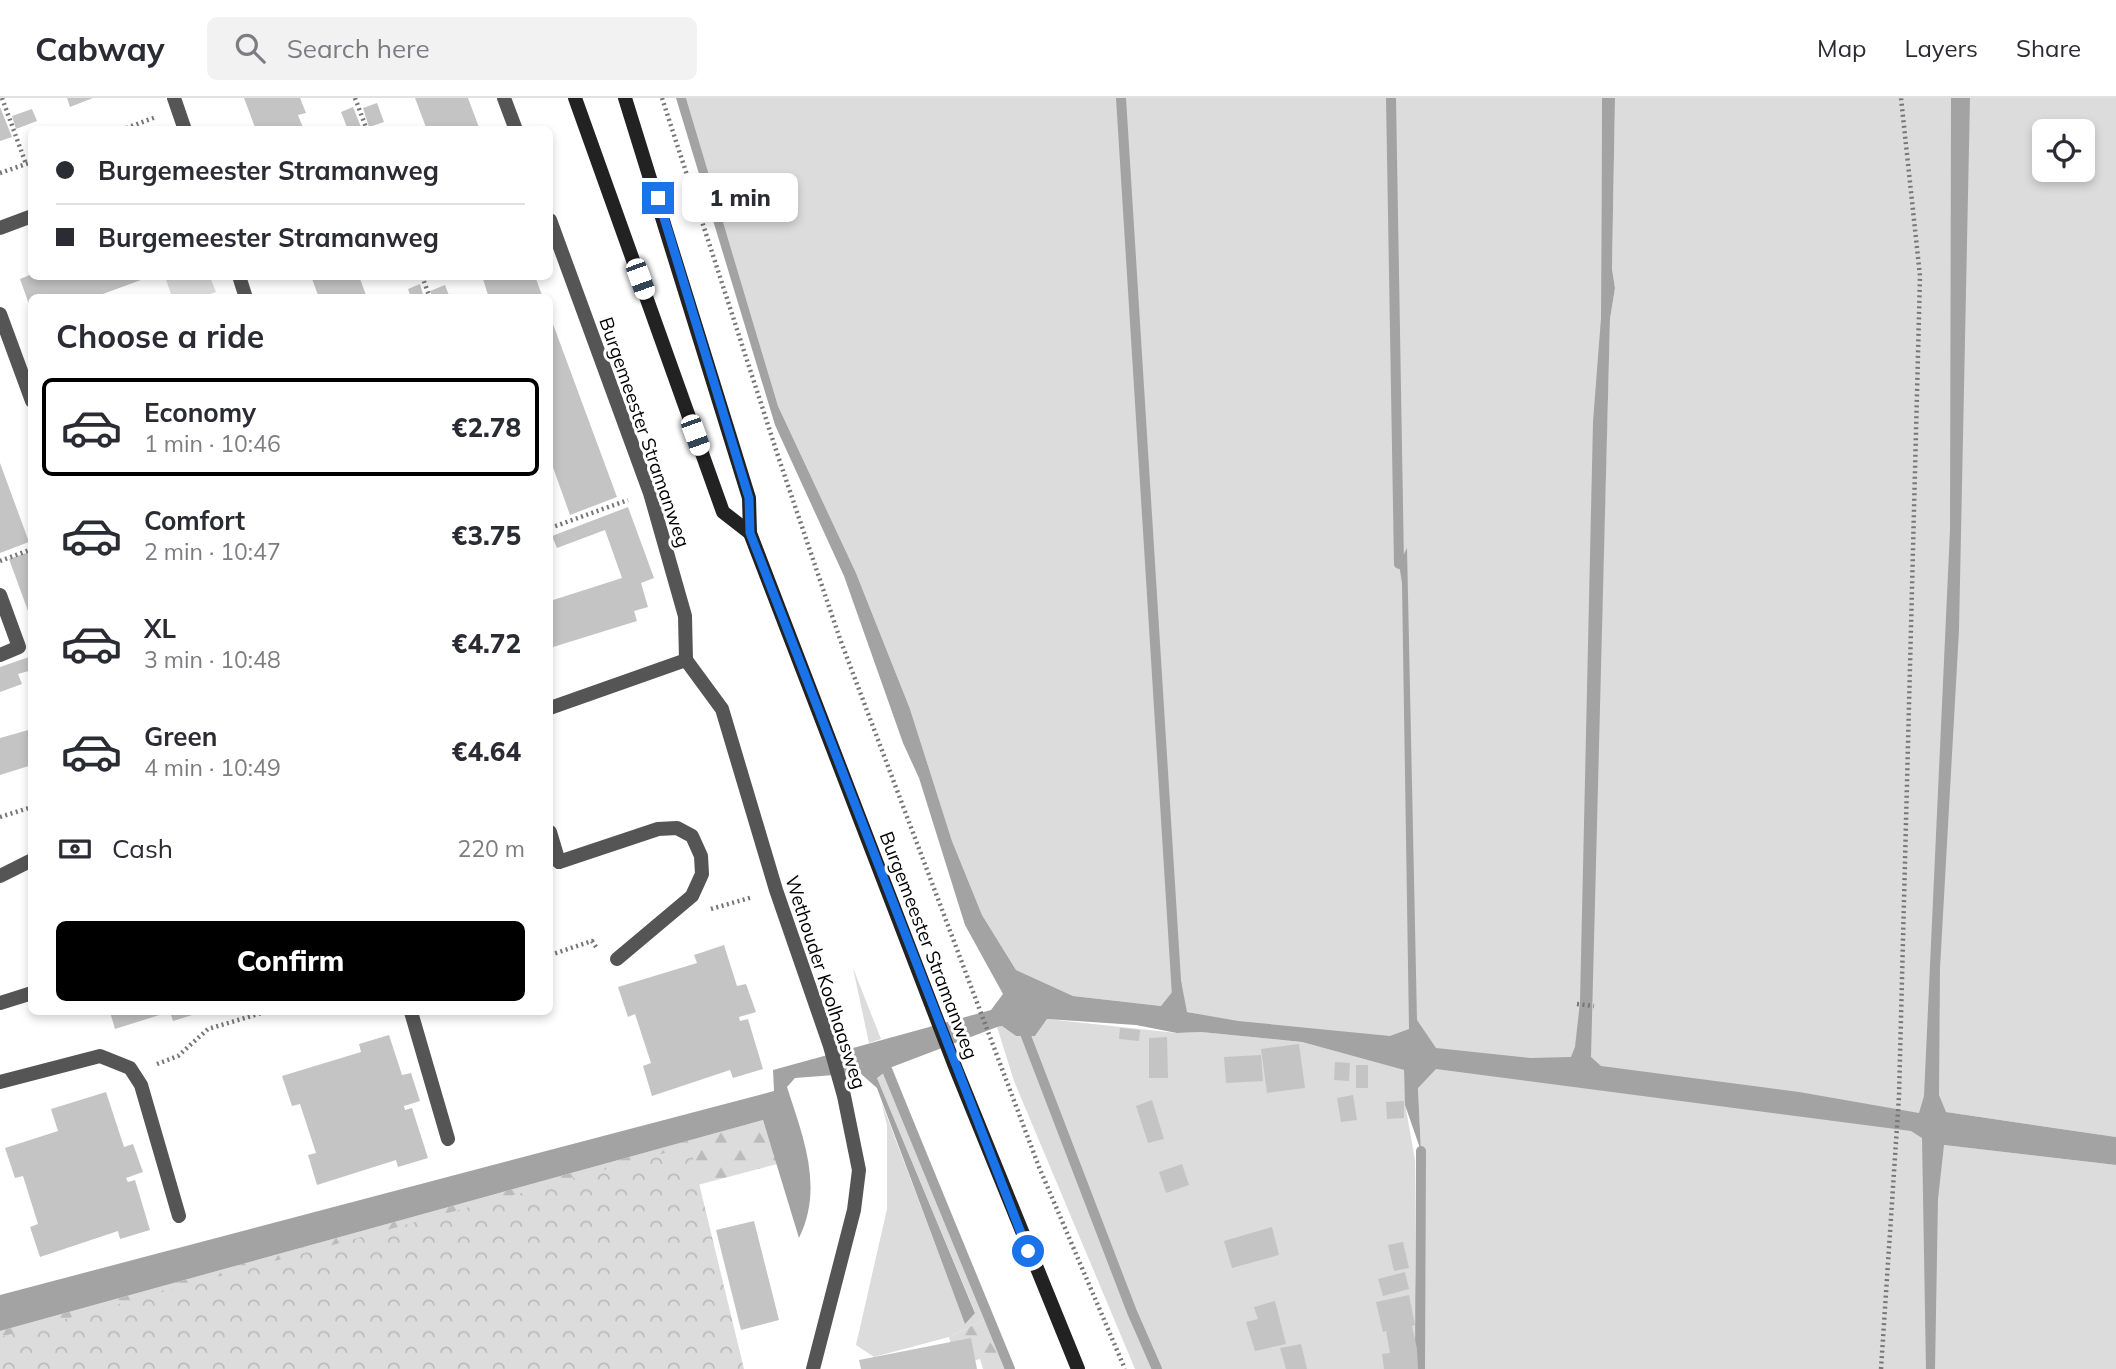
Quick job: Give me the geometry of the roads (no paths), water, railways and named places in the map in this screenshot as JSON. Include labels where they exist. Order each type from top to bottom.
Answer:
[{"type":"main road","points":[[575,98],[723,513],[750,533]]},
{"type":"main road","name":"Burgemeester Stramanweg","points":[[625,98],[749,498],[750,533],[956,1069],[1078,1369]]},
{"type":"street","points":[[504,98],[514,126]]},
{"type":"street","points":[[176,103],[185,126]]},
{"type":"street","points":[[0,228],[28,218]]},
{"type":"street","name":"Burgemeester Stramanweg","points":[[553,228],[650,493],[685,616],[686,660]]},
{"type":"street","points":[[0,314],[28,390]]},
{"type":"street","points":[[0,595],[19,647],[0,655]]},
{"type":"street","points":[[553,707],[686,660]]},
{"type":"street","name":"Wethouder Koolhaasweg","points":[[686,660],[722,709],[776,890],[830,1046],[844,1096],[859,1170],[854,1210],[813,1369]]},
{"type":"street","points":[[553,842],[559,862],[658,829],[677,828],[692,836],[701,856],[702,874],[692,896],[617,959]]},
{"type":"street","points":[[0,876],[28,862]]},
{"type":"street","points":[[0,1003],[28,994]]},
{"type":"street","points":[[412,1015],[448,1139]]},
{"type":"street","points":[[0,1082],[100,1056],[130,1068],[141,1085],[179,1216]]},
{"type":"waterway","points":[[1121,98],[1177,996]]},
{"type":"waterway","points":[[1391,98],[1399,564]]},
{"type":"waterway","points":[[1026,1036],[1132,1312],[1157,1369]]},
{"type":"waterway","points":[[887,1070],[1010,1369]]},
{"type":"waterway","points":[[1420,1369],[1421,1151]]}]
